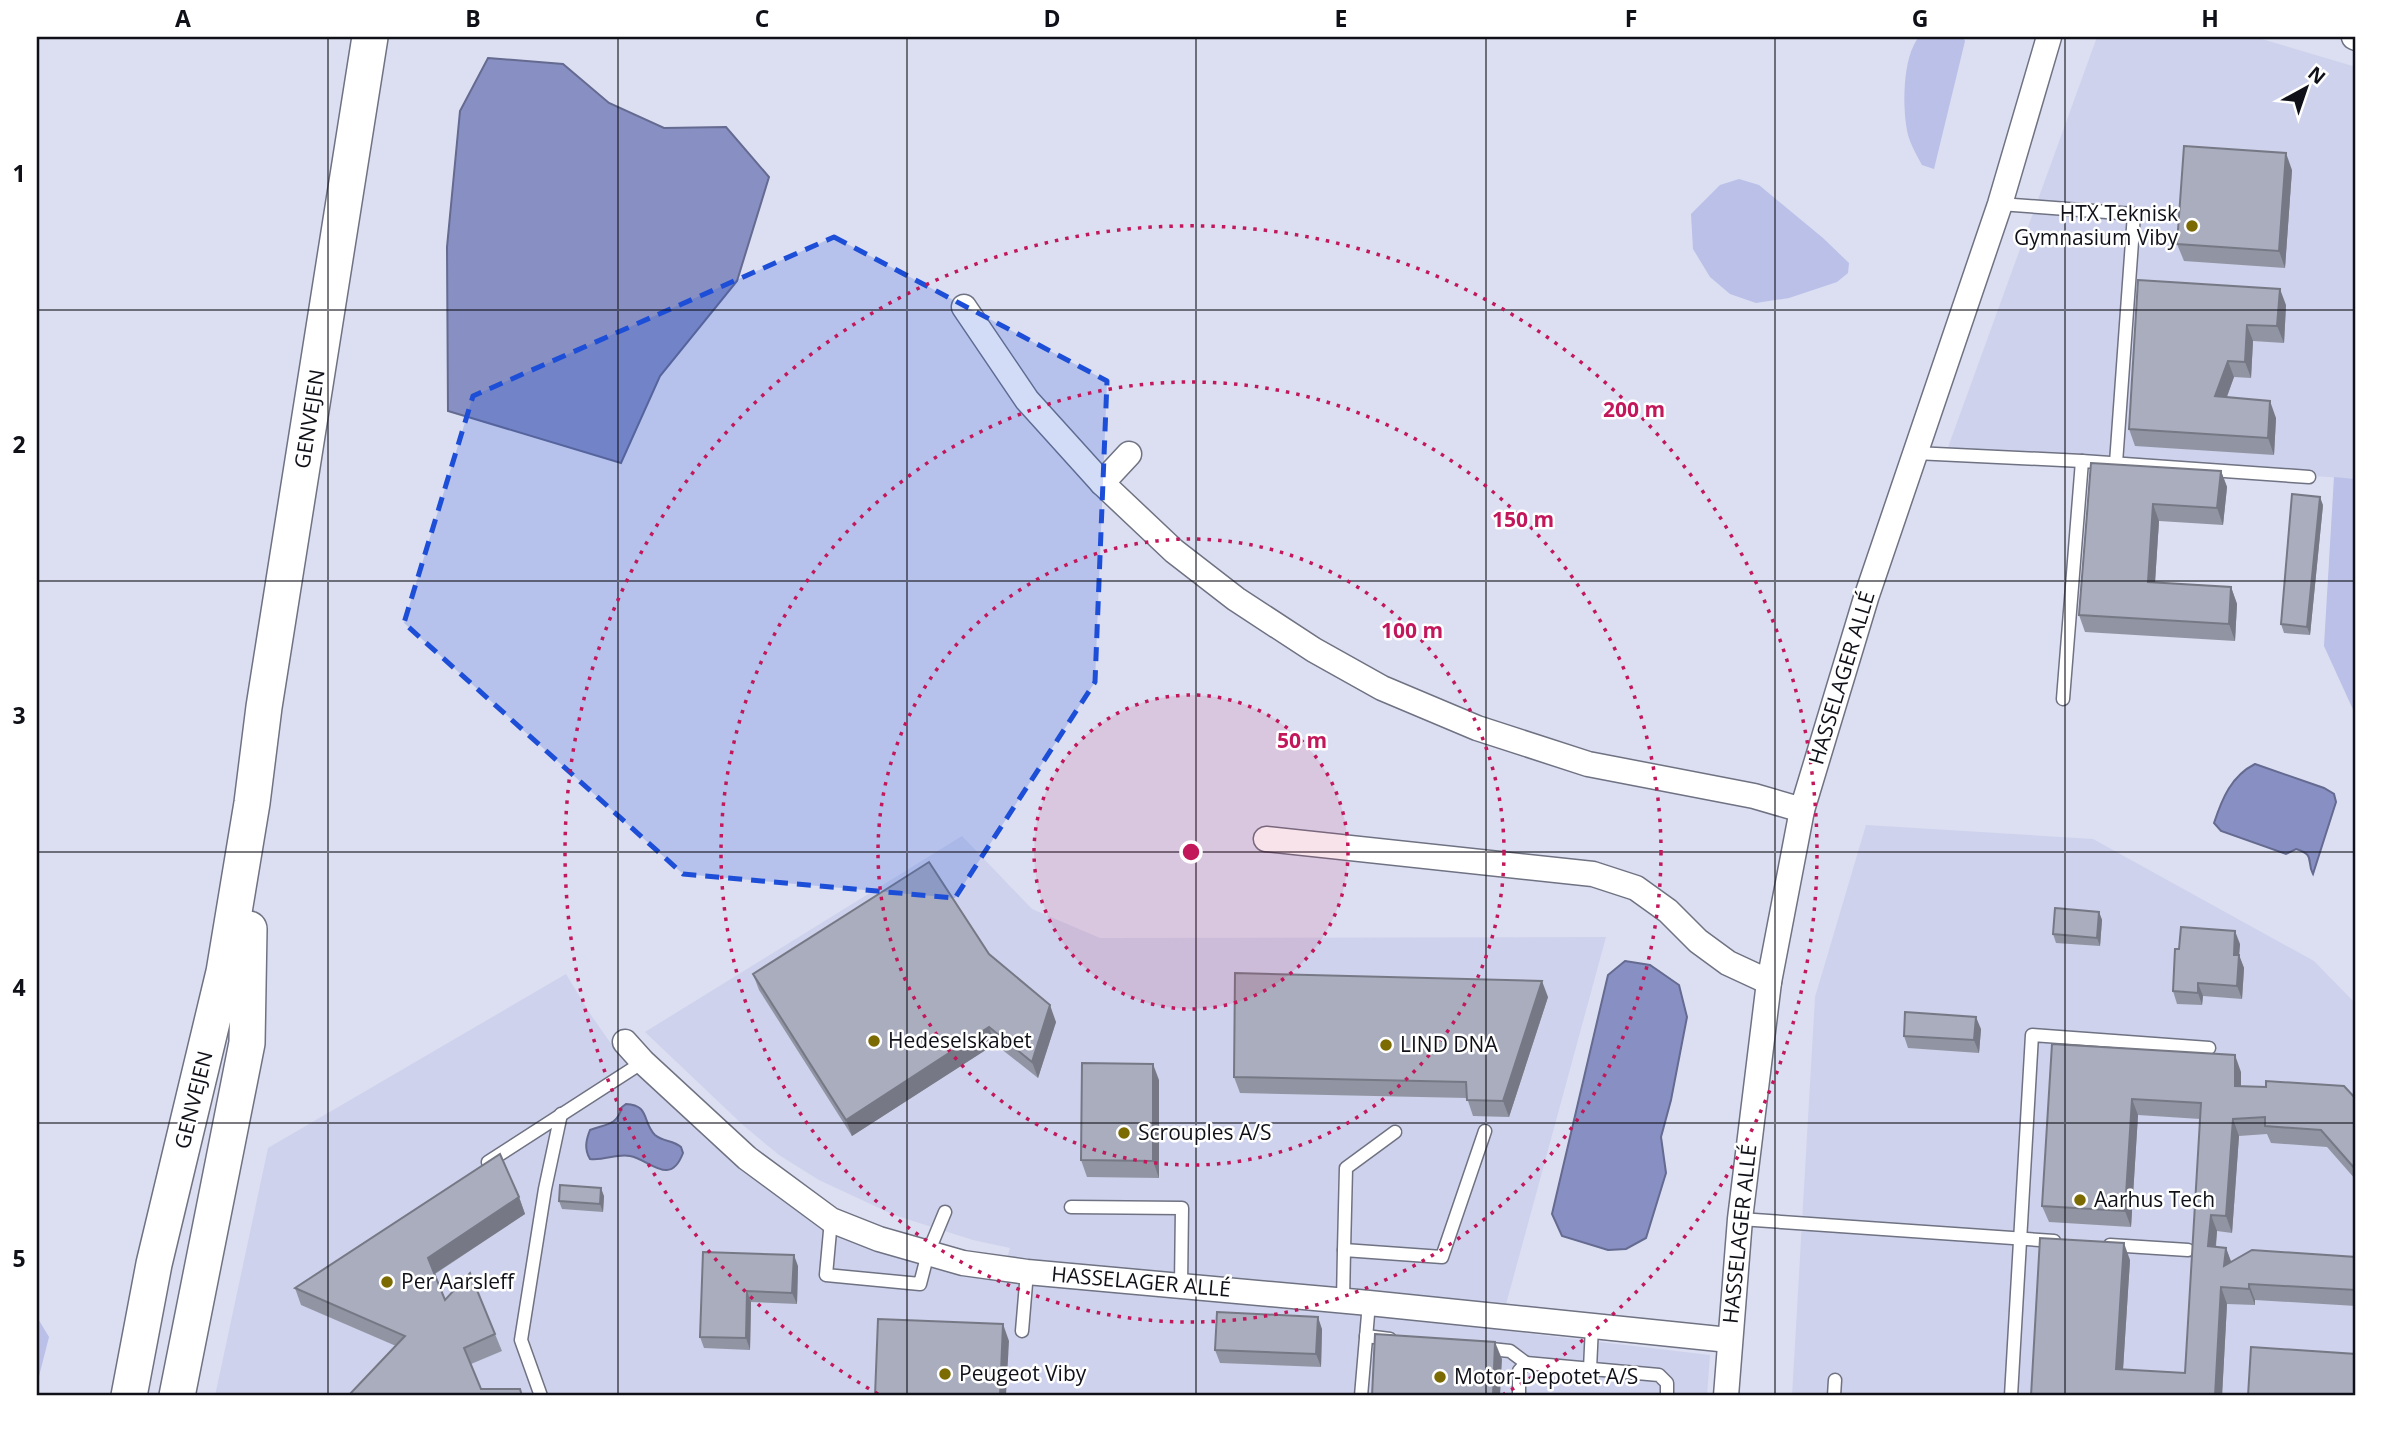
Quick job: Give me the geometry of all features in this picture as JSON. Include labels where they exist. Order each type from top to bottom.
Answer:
[{"type":"street","name":"GENVEJEN","points":[[129,1396],[154,1264],[224,972],[370,37]]},
{"type":"street","name":"HASSELAGER ALLÉ","points":[[1726,1396],[1740,1219],[1769,982],[1802,810],[1866,598],[2000,204],[2049,37]]},
{"type":"street","points":[[964,307],[1027,400],[1102,483],[1174,551],[1236,599],[1314,650],[1382,688],[1477,728],[1588,764],[1754,796],[1802,810]]},
{"type":"street","points":[[1102,483],[1129,454]]},
{"type":"street","name":"GENVEJEN","points":[[177,1396],[247,1043],[252,803]]},
{"type":"street","points":[[1265,839],[1593,874],[1636,888],[1668,911],[1698,941],[1728,963],[1769,982]]},
{"type":"street","points":[[148,1396],[173,1255],[206,1107],[224,972]]},
{"type":"street","name":"HASSELAGER ALLÉ","points":[[625,1042],[747,1158],[831,1220],[879,1240],[963,1263],[1027,1272],[1369,1303],[1729,1340]]},
{"type":"lane","points":[[2000,204],[2134,214],[2116,463]]},
{"type":"lane","points":[[1915,453],[2116,463],[2309,477]]},
{"type":"lane","points":[[2063,699],[2082,461]]},
{"type":"lane","points":[[2011,1396],[2032,1035],[2209,1048]]},
{"type":"lane","points":[[477,1169],[643,1062]]},
{"type":"lane","points":[[541,1396],[521,1340],[545,1189],[561,1114]]},
{"type":"lane","points":[[1344,1250],[1442,1257],[1485,1131]]},
{"type":"lane","points":[[1343,1301],[1346,1168],[1395,1132]]},
{"type":"lane","points":[[1071,1208],[1182,1208],[1181,1286]]},
{"type":"lane","points":[[831,1220],[826,1275],[920,1284],[928,1253],[945,1212]]},
{"type":"lane","points":[[1740,1219],[2062,1242]]},
{"type":"lane","points":[[2090,1244],[2188,1250]]},
{"type":"lane","points":[[1022,1331],[1027,1272]]},
{"type":"lane","points":[[1361,1396],[1369,1303]]},
{"type":"lane","points":[[1590,1368],[1592,1326]]},
{"type":"lane","points":[[1366,1336],[1405,1340]]},
{"type":"lane","points":[[1471,1347],[1510,1351],[1526,1363],[1659,1375],[1667,1382],[1667,1396]]},
{"type":"lane","points":[[1519,1396],[1519,1371],[1526,1363]]},
{"type":"lane","points":[[1834,1396],[1835,1380]]},
{"type":"highlighted area","points":[[834,237],[1107,381],[1095,682],[955,898],[683,874],[404,623],[473,396]]},
{"type":"shaded area","points":[[1919,37],[1963,37],[1965,41],[1934,169],[1922,165],[1911,143],[1906,124],[1906,70],[1913,46]]},
{"type":"shaded area","name":"HTX Teknisk Gymnasium Viby","points":[[2097,37],[2255,37],[2356,67],[2356,479],[1947,450]]},
{"type":"shaded area","points":[[488,58],[563,64],[609,103],[664,128],[726,127],[769,177],[737,281],[660,376],[621,463],[448,411],[447,247],[460,111]]},
{"type":"shaded area","points":[[1739,179],[1759,185],[1823,238],[1849,263],[1848,273],[1837,282],[1789,298],[1756,303],[1730,294],[1710,277],[1693,249],[1691,214],[1720,185]]},
{"type":"shaded area","points":[[2334,477],[2356,479],[2356,716],[2324,646]]},
{"type":"shaded area","points":[[2255,764],[2334,794],[2336,802],[2313,874],[2308,856],[2302,851],[2296,849],[2286,854],[2221,831],[2214,823],[2224,797],[2234,782]]},
{"type":"shaded area","name":"Aarhus Tech","points":[[1866,825],[2093,839],[2314,961],[2356,1004],[2356,1396],[1792,1396],[1815,997]]},
{"type":"shaded area","points":[[962,836],[1032,909],[1100,938],[1606,937],[1499,1330],[1710,1355],[1707,1396],[215,1396],[268,1148],[566,974],[621,1058],[709,1142],[795,1207],[849,1239],[906,1260],[1001,1281],[1010,1248],[973,1240],[894,1215],[819,1180],[779,1155],[744,1126],[645,1032]]},
{"type":"shaded area","points":[[1625,961],[1650,965],[1679,985],[1687,1017],[1661,1137],[1666,1173],[1646,1238],[1626,1249],[1608,1250],[1562,1236],[1552,1214],[1608,975]]},
{"type":"shaded area","points":[[626,1104],[639,1107],[655,1135],[681,1147],[683,1153],[672,1169],[659,1169],[625,1155],[590,1159],[586,1144],[590,1130],[614,1121]]},
{"type":"shaded area","points":[[37,1317],[49,1337],[37,1384]]},
{"type":"building","points":[[2184,146],[2286,153],[2279,251],[2177,244]]},
{"type":"building","points":[[2138,280],[2280,289],[2277,326],[2247,325],[2245,362],[2228,361],[2215,396],[2270,401],[2268,438],[2129,429]]},
{"type":"building","points":[[2091,463],[2221,471],[2217,508],[2153,504],[2148,582],[2231,587],[2229,624],[2079,615]]},
{"type":"building","points":[[2292,494],[2320,497],[2307,627],[2281,624]]},
{"type":"building","points":[[929,862],[989,954],[1050,1005],[1032,1062],[989,1027],[846,1120],[753,974]]},
{"type":"building","points":[[2055,908],[2099,912],[2097,938],[2053,934]]},
{"type":"building","points":[[2181,927],[2235,931],[2234,955],[2239,955],[2237,986],[2198,983],[2198,993],[2173,991],[2175,949],[2179,949]]},
{"type":"building","name":"LIND DNA","points":[[1235,973],[1542,981],[1503,1101],[1467,1100],[1466,1082],[1234,1077]]},
{"type":"building","points":[[1905,1012],[1976,1017],[1974,1040],[1904,1036]]},
{"type":"building","points":[[2052,1044],[2235,1055],[2235,1086],[2266,1087],[2266,1081],[2344,1086],[2356,1099],[2356,1170],[2321,1130],[2265,1126],[2265,1117],[2233,1119],[2226,1216],[2211,1215],[2208,1246],[2226,1248],[2224,1266],[2252,1250],[2356,1257],[2356,1290],[2249,1284],[2249,1289],[2221,1287],[2215,1396],[2031,1396],[2040,1238],[2124,1243],[2116,1369],[2185,1373],[2201,1103],[2132,1099],[2125,1211],[2042,1206]]},
{"type":"building","name":"Scrouples A/S","points":[[1082,1063],[1153,1064],[1153,1161],[1081,1160]]},
{"type":"building","name":"Per Aarsleff","points":[[500,1154],[519,1197],[428,1258],[445,1300],[470,1273],[495,1334],[464,1348],[481,1389],[520,1389],[522,1396],[348,1396],[405,1336],[295,1288]]},
{"type":"building","points":[[560,1185],[601,1188],[600,1204],[559,1201]]},
{"type":"building","points":[[703,1252],[794,1255],[792,1293],[747,1291],[746,1338],[700,1337]]},
{"type":"building","points":[[1217,1312],[1318,1317],[1316,1354],[1215,1350]]},
{"type":"building","name":"Peugeot Viby","points":[[878,1319],[1003,1324],[1000,1396],[875,1396]]},
{"type":"building","name":"Motor-Depotet A/S","points":[[1375,1334],[1495,1342],[1493,1396],[1372,1396]]},
{"type":"building","points":[[2251,1347],[2356,1354],[2356,1396],[2248,1396]]},
{"type":"building","points":[[808,1394],[862,1396],[808,1396]]},
{"type":"place","name":"HTX Teknisk Gymnasium Viby","points":[[2192,226]]},
{"type":"place","name":"Hedeselskabet","points":[[874,1041]]},
{"type":"place","name":"LIND DNA","points":[[1386,1045]]},
{"type":"place","name":"Scrouples A/S","points":[[1124,1133]]},
{"type":"place","name":"Aarhus Tech","points":[[2080,1200]]},
{"type":"place","name":"Per Aarsleff","points":[[387,1282]]},
{"type":"place","name":"Peugeot Viby","points":[[945,1374]]},
{"type":"place","name":"Motor-Depotet A/S","points":[[1440,1377]]}]
